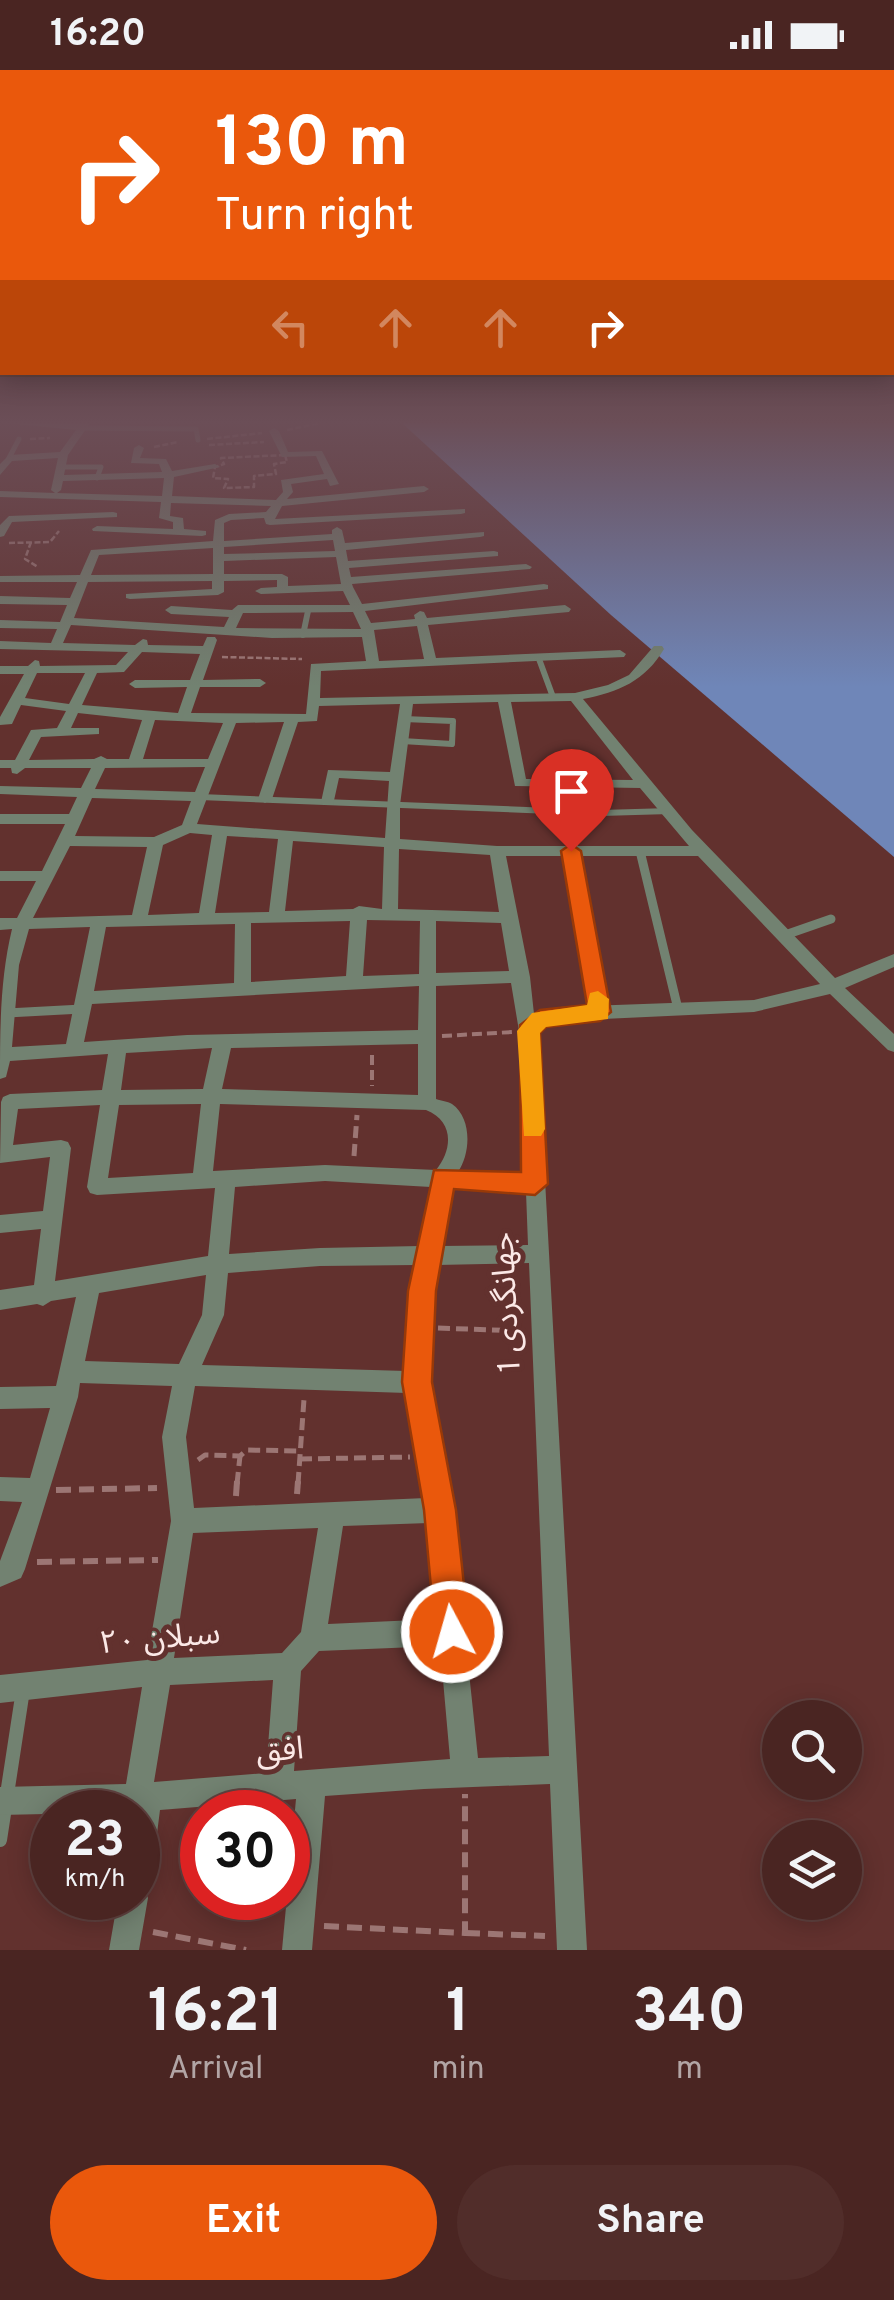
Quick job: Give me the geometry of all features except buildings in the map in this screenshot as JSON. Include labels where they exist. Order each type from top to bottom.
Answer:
[{"type":"street","points":[[57,511],[58,518]]},
{"type":"street","points":[[164,511],[164,518],[179,520],[178,532]]},
{"type":"street","points":[[130,596],[218,592],[219,522],[228,517],[269,515],[273,511]]},
{"type":"street","points":[[335,511],[346,584],[368,630],[373,664]]},
{"type":"street","points":[[269,515],[270,522],[461,511]]},
{"type":"street","points":[[1,539],[4,519],[113,516]]},
{"type":"street","points":[[97,529],[202,533]]},
{"type":"street","points":[[122,623],[154,532]]},
{"type":"street","points":[[218,558],[340,551],[480,534]]},
{"type":"street","points":[[428,539],[450,596]]},
{"type":"street","points":[[0,721],[7,721],[32,671],[66,623],[95,552],[218,543],[436,560],[494,554]]},
{"type":"street","points":[[261,591],[526,567]]},
{"type":"street","points":[[0,580],[282,577],[283,590]]},
{"type":"street","points":[[14,579],[3,600],[0,622],[122,623],[304,635],[565,609]]},
{"type":"street","points":[[398,580],[403,602]]},
{"type":"street","points":[[183,717],[207,654],[238,609],[360,608],[544,586]]},
{"type":"street","points":[[289,610],[298,589]]},
{"type":"street","points":[[3,600],[74,602]]},
{"type":"street","points":[[419,600],[430,662]]},
{"type":"street","points":[[170,610],[234,614]]},
{"type":"street","points":[[0,670],[120,669],[140,649],[154,626]]},
{"type":"street","points":[[0,645],[207,654]]},
{"type":"street","points":[[313,702],[575,697],[627,684],[648,670],[658,650]]},
{"type":"street","points":[[17,701],[150,716],[312,718],[315,667],[620,654]]},
{"type":"street","points":[[62,732],[94,669]]},
{"type":"street","points":[[136,684],[260,684]]},
{"type":"street","points":[[575,697],[639,784],[670,811],[832,987],[894,1044]]},
{"type":"street","points":[[504,698],[520,783],[639,784]]},
{"type":"street","points":[[390,914],[393,804],[407,701]]},
{"type":"street","points":[[135,761],[150,716]]},
{"type":"street","points":[[264,800],[292,718]]},
{"type":"street","points":[[188,828],[231,719]]},
{"type":"street","points":[[2,794],[36,733],[94,730]]},
{"type":"street","points":[[101,760],[5,965],[1,1064],[74,1049],[118,1046],[428,1037]]},
{"type":"street","points":[[0,764],[101,760],[214,763]]},
{"type":"street","points":[[328,802],[333,774],[397,777]]},
{"type":"street","points":[[2,794],[200,797]]},
{"type":"street","points":[[0,818],[75,819]]},
{"type":"street","points":[[65,842],[156,842],[188,828],[497,851],[706,851]]},
{"type":"street","points":[[206,919],[220,832]]},
{"type":"street","points":[[276,916],[286,836]]},
{"type":"street","points":[[139,922],[156,842]]},
{"type":"street","name":"جهانگردی 1","points":[[497,851],[528,1031],[572,1943]]},
{"type":"street","points":[[0,876],[47,876]]},
{"type":"street","points":[[354,982],[359,912]]},
{"type":"street","points":[[0,924],[359,912],[428,918],[510,918]]},
{"type":"street","points":[[242,918],[242,990]]},
{"type":"street","points":[[427,1102],[428,918]]},
{"type":"street","points":[[74,1049],[99,923]]},
{"type":"street","points":[[528,1031],[540,1019],[600,1012],[754,1006],[832,987],[894,960]]},
{"type":"street","points":[[83,1004],[354,982],[521,977]]},
{"type":"street","points":[[202,1181],[211,1096],[223,1041]]},
{"type":"street","points":[[118,1046],[97,1187],[353,1174],[535,1184]]},
{"type":"street","points":[[43,1296],[61,1148],[1,1155],[10,1102],[111,1095],[211,1096],[427,1102],[446,1110],[455,1122],[458,1141],[455,1161],[444,1177],[418,1327],[417,1382],[440,1510],[465,1769]]},
{"type":"street","points":[[144,1790],[183,1521],[174,1436],[185,1376],[213,1315],[226,1180]]},
{"type":"street","points":[[0,1224],[52,1219]]},
{"type":"street","points":[[0,1300],[43,1296],[218,1264],[538,1254]]},
{"type":"street","points":[[6,1571],[39,1490],[67,1397],[89,1287]]},
{"type":"street","points":[[74,1372],[417,1382]]},
{"type":"street","points":[[0,1398],[67,1397]]},
{"type":"street","points":[[0,1490],[39,1490]]},
{"type":"street","points":[[183,1521],[440,1510]]},
{"type":"street","points":[[279,1788],[288,1666],[313,1638],[333,1514]]},
{"type":"street","points":[[313,1638],[452,1632]]},
{"type":"street","name":"سبلان ۲۰","points":[[12,1688],[160,1672],[288,1666]]},
{"type":"street","name":"افق","points":[[160,1794],[279,1788],[465,1769],[565,1770]]},
{"type":"street","points":[[298,1938],[312,1785]]},
{"type":"street","name":"افق","points":[[4,1801],[30,1800]]},
{"type":"lane","points":[[304,635],[308,611]]},
{"type":"lane","points":[[539,659],[553,697]]},
{"type":"lane","points":[[402,741],[452,744],[453,721],[404,718]]},
{"type":"lane","points":[[200,797],[568,812],[670,811]]},
{"type":"lane","points":[[568,812],[571,851],[600,1012]]},
{"type":"lane","points":[[640,851],[678,1009]]},
{"type":"lane","points":[[785,936],[832,919]]},
{"type":"lane","points":[[6,1013],[83,1004]]},
{"type":"lane","points":[[0,1840],[12,1688]]},
{"type":"path","points":[[1,539],[50,542],[62,529],[58,518]]},
{"type":"path","points":[[31,542],[25,559],[38,564],[36,578]]},
{"type":"path","points":[[207,654],[304,660],[315,667]]},
{"type":"path","points":[[428,1037],[528,1031]]},
{"type":"path","points":[[353,1174],[372,1037]]},
{"type":"path","points":[[418,1327],[542,1331]]},
{"type":"path","points":[[296,1514],[305,1379]]},
{"type":"path","points":[[39,1490],[179,1480],[205,1456],[240,1456],[247,1450],[300,1455],[425,1456]]},
{"type":"path","points":[[234,1518],[240,1456]]},
{"type":"path","points":[[6,1571],[42,1561],[178,1560]]},
{"type":"path","points":[[465,1769],[465,1933]]},
{"type":"path","points":[[128,1925],[246,1950]]},
{"type":"path","points":[[298,1938],[465,1933],[572,1943]]},
{"type":"water","points":[[498,511],[894,511],[894,857],[611,615]]},
{"type":"slow traffic","points":[[532,1129],[528,1031],[540,1019],[600,1012],[598,999]]},
{"type":"route","points":[[452,1632],[440,1510],[417,1382],[422,1291],[444,1177],[535,1184],[528,1031],[540,1019],[600,1012],[571,851]]}]
